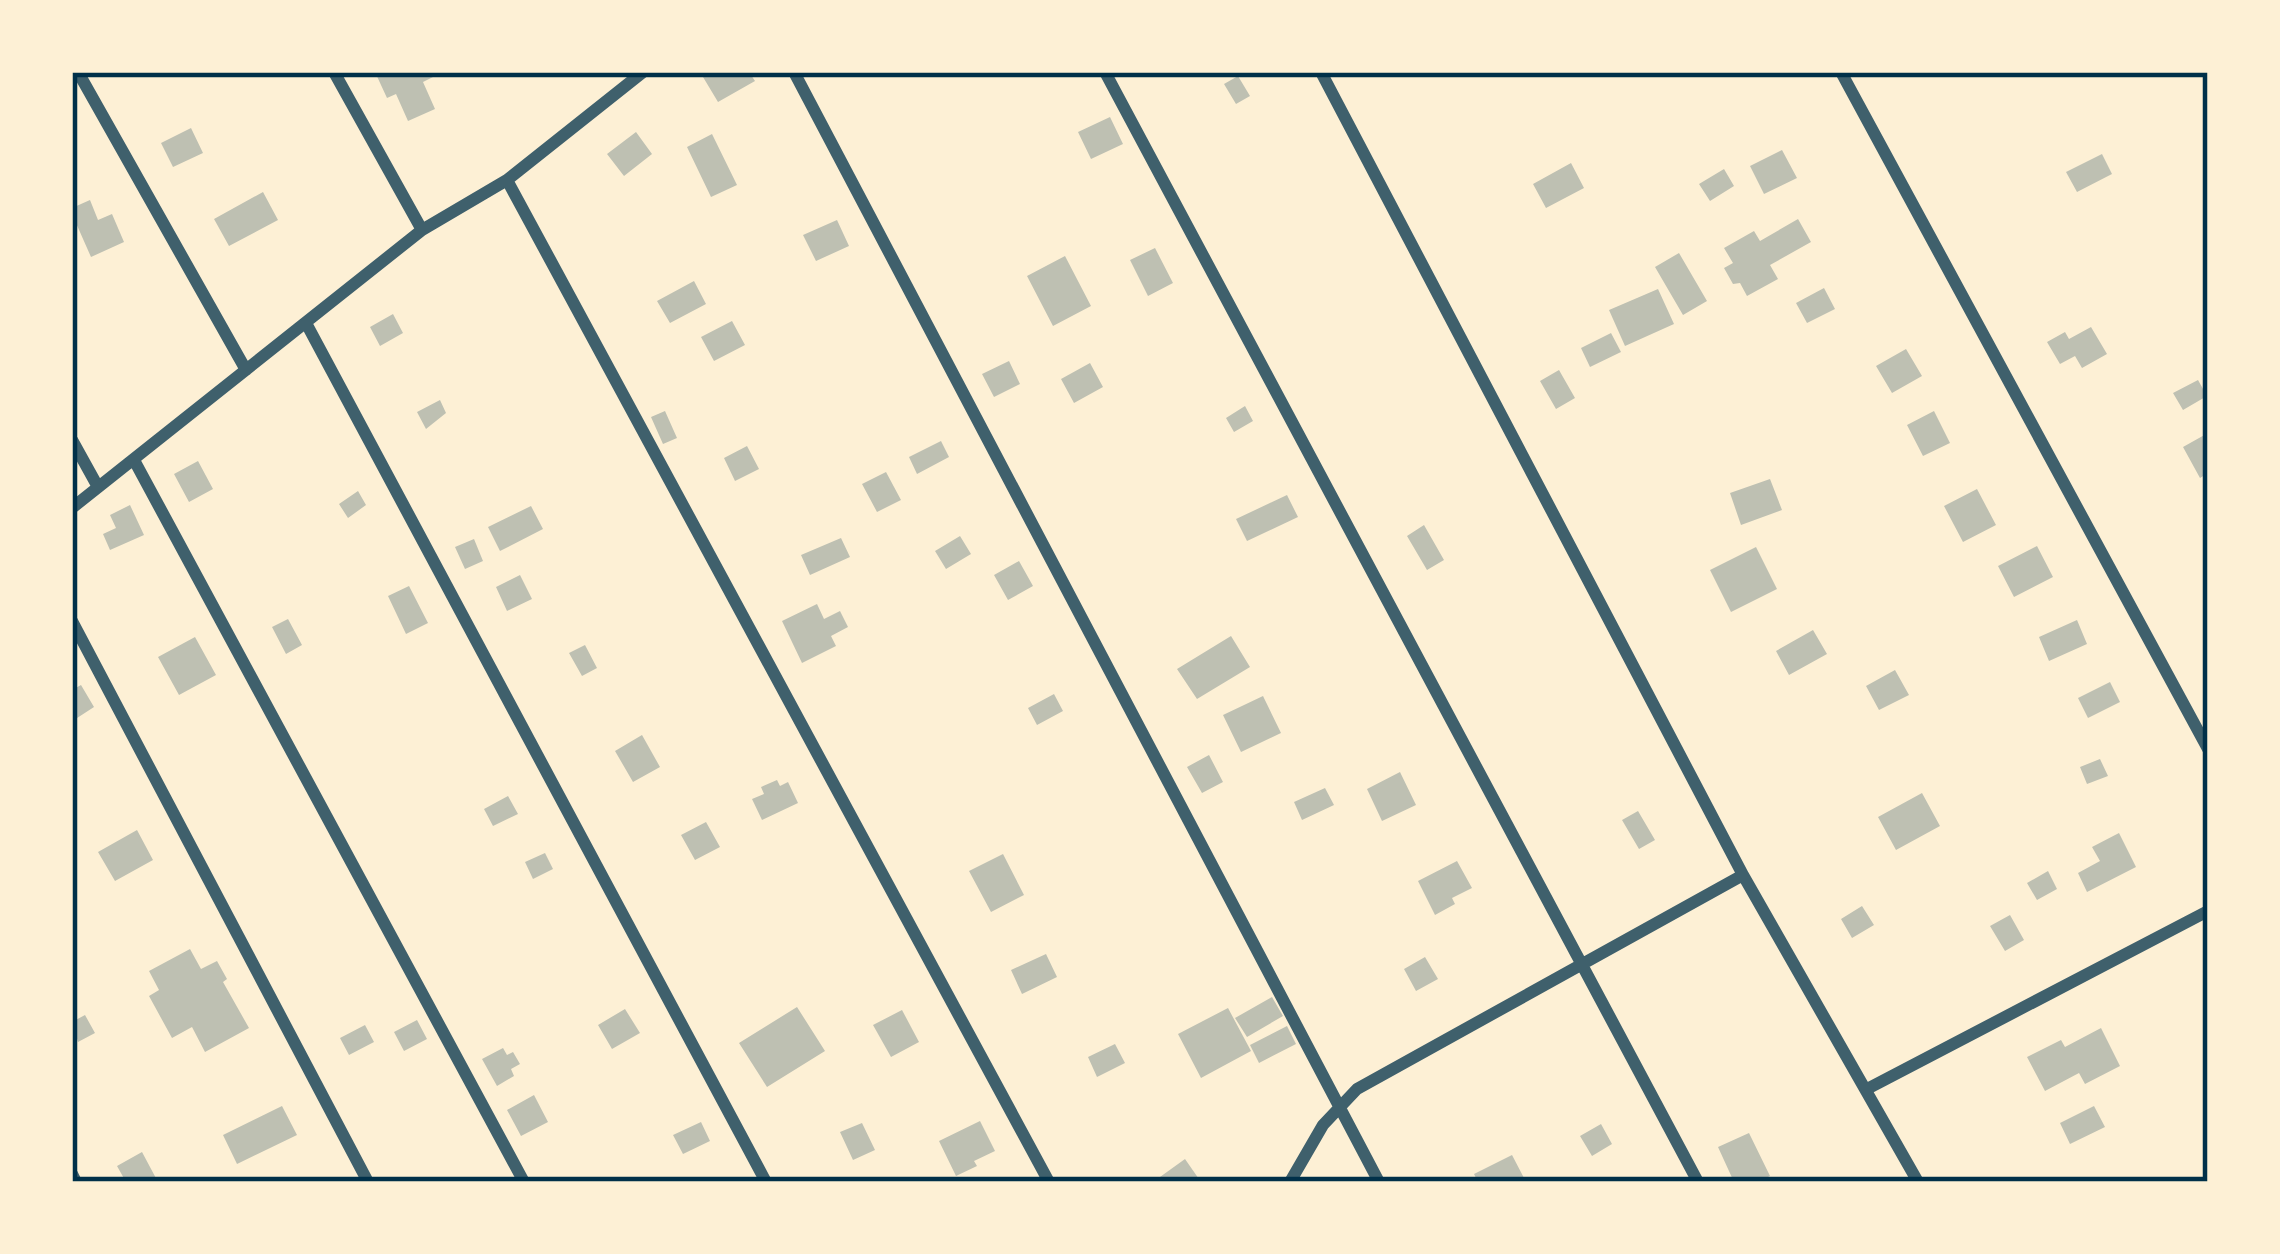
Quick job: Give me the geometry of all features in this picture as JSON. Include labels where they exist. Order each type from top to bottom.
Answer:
[{"type":"street","points":[[78,72],[246,370]]},
{"type":"street","points":[[334,72],[422,230]]},
{"type":"street","points":[[794,72],[1379,1182]]},
{"type":"street","points":[[1105,72],[1698,1182]]},
{"type":"street","points":[[1321,72],[1743,874],[1918,1182]]},
{"type":"street","points":[[1841,72],[2208,748]]},
{"type":"street","points":[[72,508],[422,230],[507,180],[639,73]]},
{"type":"street","points":[[507,180],[1049,1182]]},
{"type":"street","points":[[306,323],[766,1182]]},
{"type":"street","points":[[72,440],[98,487]]},
{"type":"street","points":[[134,460],[524,1182]]},
{"type":"street","points":[[72,620],[368,1182]]},
{"type":"street","points":[[1290,1182],[1323,1125],[1357,1089],[1743,874]]},
{"type":"street","points":[[1867,1089],[2208,910]]},
{"type":"street","points":[[72,1174],[76,1182]]},
{"type":"building","points":[[375,72],[431,72],[433,77],[423,82],[435,109],[408,121],[396,94],[387,98]]},
{"type":"building","points":[[700,72],[749,72],[755,81],[718,102]]},
{"type":"building","points":[[1238,76],[1250,96],[1236,104],[1224,84]]},
{"type":"building","points":[[1110,117],[1123,144],[1091,159],[1078,132]]},
{"type":"building","points":[[191,128],[203,153],[173,167],[161,143]]},
{"type":"building","points":[[636,132],[652,154],[624,176],[607,154]]},
{"type":"building","points":[[712,134],[737,185],[711,197],[687,147]]},
{"type":"building","points":[[1782,150],[1797,178],[1764,194],[1750,166]]},
{"type":"building","points":[[2102,154],[2112,174],[2077,192],[2066,172]]},
{"type":"building","points":[[1571,163],[1584,188],[1546,208],[1533,184]]},
{"type":"building","points":[[1724,169],[1734,186],[1710,201],[1699,184]]},
{"type":"building","points":[[263,192],[278,220],[229,246],[214,219]]},
{"type":"building","points":[[90,200],[98,220],[112,214],[124,242],[91,257],[72,214],[72,208]]},
{"type":"building","points":[[1798,219],[1811,242],[1770,265],[1778,279],[1747,296],[1724,268],[1733,263],[1724,248],[1754,231],[1760,241]]},
{"type":"building","points":[[837,220],[849,246],[816,261],[803,235]]},
{"type":"building","points":[[1155,248],[1173,283],[1148,296],[1130,260]]},
{"type":"building","points":[[1679,253],[1707,301],[1683,315],[1655,267]]},
{"type":"building","points":[[1065,256],[1091,306],[1053,326],[1027,276]]},
{"type":"building","points":[[694,281],[706,304],[670,323],[657,301]]},
{"type":"building","points":[[1824,288],[1835,309],[1807,323],[1796,303]]},
{"type":"building","points":[[1658,289],[1674,324],[1625,346],[1609,310]]},
{"type":"building","points":[[393,314],[403,333],[380,346],[370,327]]},
{"type":"building","points":[[732,321],[745,345],[714,361],[701,337]]},
{"type":"building","points":[[2091,327],[2107,354],[2082,368],[2075,356],[2060,364],[2047,342],[2065,332],[2069,339]]},
{"type":"building","points":[[1611,333],[1621,352],[1590,367],[1581,348]]},
{"type":"building","points":[[1906,349],[1922,376],[1892,393],[1876,366]]},
{"type":"building","points":[[1009,361],[1020,384],[994,397],[982,374]]},
{"type":"building","points":[[1090,363],[1103,387],[1074,403],[1061,379]]},
{"type":"building","points":[[1559,370],[1575,398],[1556,409],[1540,381]]},
{"type":"building","points":[[2198,380],[2207,396],[2183,410],[2173,393]]},
{"type":"building","points":[[440,400],[446,413],[426,429],[417,412]]},
{"type":"building","points":[[1245,406],[1253,421],[1234,432],[1226,418]]},
{"type":"building","points":[[665,411],[677,438],[663,444],[651,417]]},
{"type":"building","points":[[1934,411],[1950,443],[1923,456],[1907,425]]},
{"type":"building","points":[[2208,433],[2208,473],[2200,478],[2183,447]]},
{"type":"building","points":[[941,441],[949,457],[917,474],[909,457]]},
{"type":"building","points":[[747,446],[759,469],[735,481],[724,458]]},
{"type":"building","points":[[198,461],[213,489],[189,502],[174,474]]},
{"type":"building","points":[[886,472],[901,500],[877,512],[862,484]]},
{"type":"building","points":[[1770,479],[1782,510],[1741,525],[1730,493]]},
{"type":"building","points":[[1977,489],[1996,525],[1963,542],[1944,506]]},
{"type":"building","points":[[358,491],[366,505],[348,518],[339,504]]},
{"type":"building","points":[[1287,495],[1298,517],[1247,541],[1236,519]]},
{"type":"building","points":[[130,505],[144,535],[110,550],[103,534],[116,528],[110,515]]},
{"type":"building","points":[[531,506],[543,529],[500,551],[488,527]]},
{"type":"building","points":[[1424,525],[1444,560],[1427,570],[1407,536]]},
{"type":"building","points":[[960,536],[971,554],[946,569],[935,551]]},
{"type":"building","points":[[841,538],[850,557],[810,575],[801,555]]},
{"type":"building","points":[[474,539],[483,561],[465,569],[455,547]]},
{"type":"building","points":[[2037,546],[2053,577],[2014,597],[1998,566]]},
{"type":"building","points":[[1756,547],[1777,589],[1731,612],[1710,570]]},
{"type":"building","points":[[1019,561],[1033,586],[1008,600],[994,575]]},
{"type":"building","points":[[520,575],[532,599],[507,611],[496,587]]},
{"type":"building","points":[[409,586],[428,623],[406,634],[388,596]]},
{"type":"building","points":[[817,604],[824,619],[840,611],[848,627],[831,636],[836,646],[802,663],[782,621]]},
{"type":"building","points":[[288,619],[302,645],[286,654],[272,627]]},
{"type":"building","points":[[2077,620],[2087,644],[2049,661],[2039,637]]},
{"type":"building","points":[[1813,630],[1827,654],[1789,675],[1776,651]]},
{"type":"building","points":[[1231,636],[1250,667],[1197,699],[1177,669]]},
{"type":"building","points":[[195,637],[216,675],[179,695],[158,657]]},
{"type":"building","points":[[585,645],[597,668],[582,676],[569,653]]},
{"type":"building","points":[[1895,670],[1909,695],[1879,710],[1866,686]]},
{"type":"building","points":[[2110,682],[2120,702],[2088,718],[2078,698]]},
{"type":"building","points":[[81,685],[94,707],[74,720],[72,690]]},
{"type":"building","points":[[1054,694],[1063,711],[1037,725],[1028,708]]},
{"type":"building","points":[[1263,696],[1281,733],[1241,752],[1223,715]]},
{"type":"building","points":[[642,735],[660,767],[633,782],[615,751]]},
{"type":"building","points":[[1209,755],[1223,782],[1202,793],[1187,767]]},
{"type":"building","points":[[2100,759],[2108,776],[2087,784],[2080,767]]},
{"type":"building","points":[[1400,772],[1416,805],[1382,821],[1367,789]]},
{"type":"building","points":[[777,780],[780,786],[788,782],[798,803],[762,820],[752,799],[764,794],[761,787]]},
{"type":"building","points":[[1325,788],[1334,805],[1302,820],[1294,802]]},
{"type":"building","points":[[1922,793],[1940,826],[1896,850],[1878,817]]},
{"type":"building","points":[[508,796],[518,814],[493,826],[484,809]]},
{"type":"building","points":[[1638,811],[1655,840],[1639,849],[1622,820]]},
{"type":"building","points":[[706,822],[720,847],[695,860],[681,835]]},
{"type":"building","points":[[137,830],[153,860],[115,881],[98,852]]},
{"type":"building","points":[[2119,833],[2136,867],[2087,892],[2078,873],[2100,861],[2092,847]]},
{"type":"building","points":[[545,853],[553,869],[533,879],[525,862]]},
{"type":"building","points":[[1003,854],[1024,895],[991,912],[969,871]]},
{"type":"building","points":[[1457,861],[1472,888],[1452,898],[1455,904],[1435,915],[1418,881]]},
{"type":"building","points":[[2048,871],[2057,889],[2037,900],[2027,883]]},
{"type":"building","points":[[1862,906],[1874,925],[1852,938],[1841,919]]},
{"type":"building","points":[[2010,915],[2024,940],[2005,951],[1990,926]]},
{"type":"building","points":[[190,949],[201,969],[217,961],[227,979],[223,982],[249,1028],[205,1052],[192,1027],[172,1038],[149,996],[159,990],[149,971]]},
{"type":"building","points":[[1046,954],[1057,977],[1022,994],[1011,970]]},
{"type":"building","points":[[1425,957],[1438,979],[1416,991],[1404,969]]},
{"type":"building","points":[[1272,997],[1283,1016],[1247,1037],[1235,1018]]},
{"type":"building","points":[[797,1007],[825,1051],[767,1087],[739,1043]]},
{"type":"building","points":[[1228,1008],[1251,1051],[1201,1078],[1178,1034]]},
{"type":"building","points":[[625,1009],[640,1033],[612,1049],[598,1025]]},
{"type":"building","points":[[902,1010],[919,1042],[891,1057],[873,1025]]},
{"type":"building","points":[[85,1015],[95,1033],[78,1042],[72,1022]]},
{"type":"building","points":[[417,1020],[427,1039],[404,1051],[394,1032]]},
{"type":"building","points":[[365,1025],[374,1042],[349,1055],[340,1038]]},
{"type":"building","points":[[1287,1026],[1296,1044],[1259,1063],[1250,1045]]},
{"type":"building","points":[[2101,1028],[2120,1066],[2085,1084],[2079,1073],[2045,1091],[2027,1057],[2061,1040],[2065,1047]]},
{"type":"building","points":[[1115,1044],[1125,1063],[1097,1077],[1088,1057]]},
{"type":"building","points":[[503,1048],[507,1055],[513,1052],[520,1064],[511,1069],[514,1076],[497,1086],[482,1059]]},
{"type":"building","points":[[534,1095],[548,1122],[521,1136],[507,1110]]},
{"type":"building","points":[[282,1106],[297,1135],[237,1164],[223,1135]]},
{"type":"building","points":[[2094,1106],[2105,1127],[2070,1144],[2060,1123]]},
{"type":"building","points":[[980,1121],[995,1151],[956,1176],[939,1141]]},
{"type":"building","points":[[701,1122],[710,1141],[683,1154],[673,1135]]},
{"type":"building","points":[[862,1123],[875,1150],[853,1160],[840,1132]]},
{"type":"building","points":[[1601,1124],[1612,1144],[1592,1156],[1580,1136]]},
{"type":"building","points":[[1749,1133],[1770,1176],[1758,1182],[1734,1182],[1718,1147]]},
{"type":"building","points":[[142,1152],[158,1182],[126,1182],[117,1166]]},
{"type":"building","points":[[1512,1155],[1524,1178],[1478,1182],[1474,1174]]},
{"type":"building","points":[[1185,1159],[1201,1182],[1153,1182]]}]
